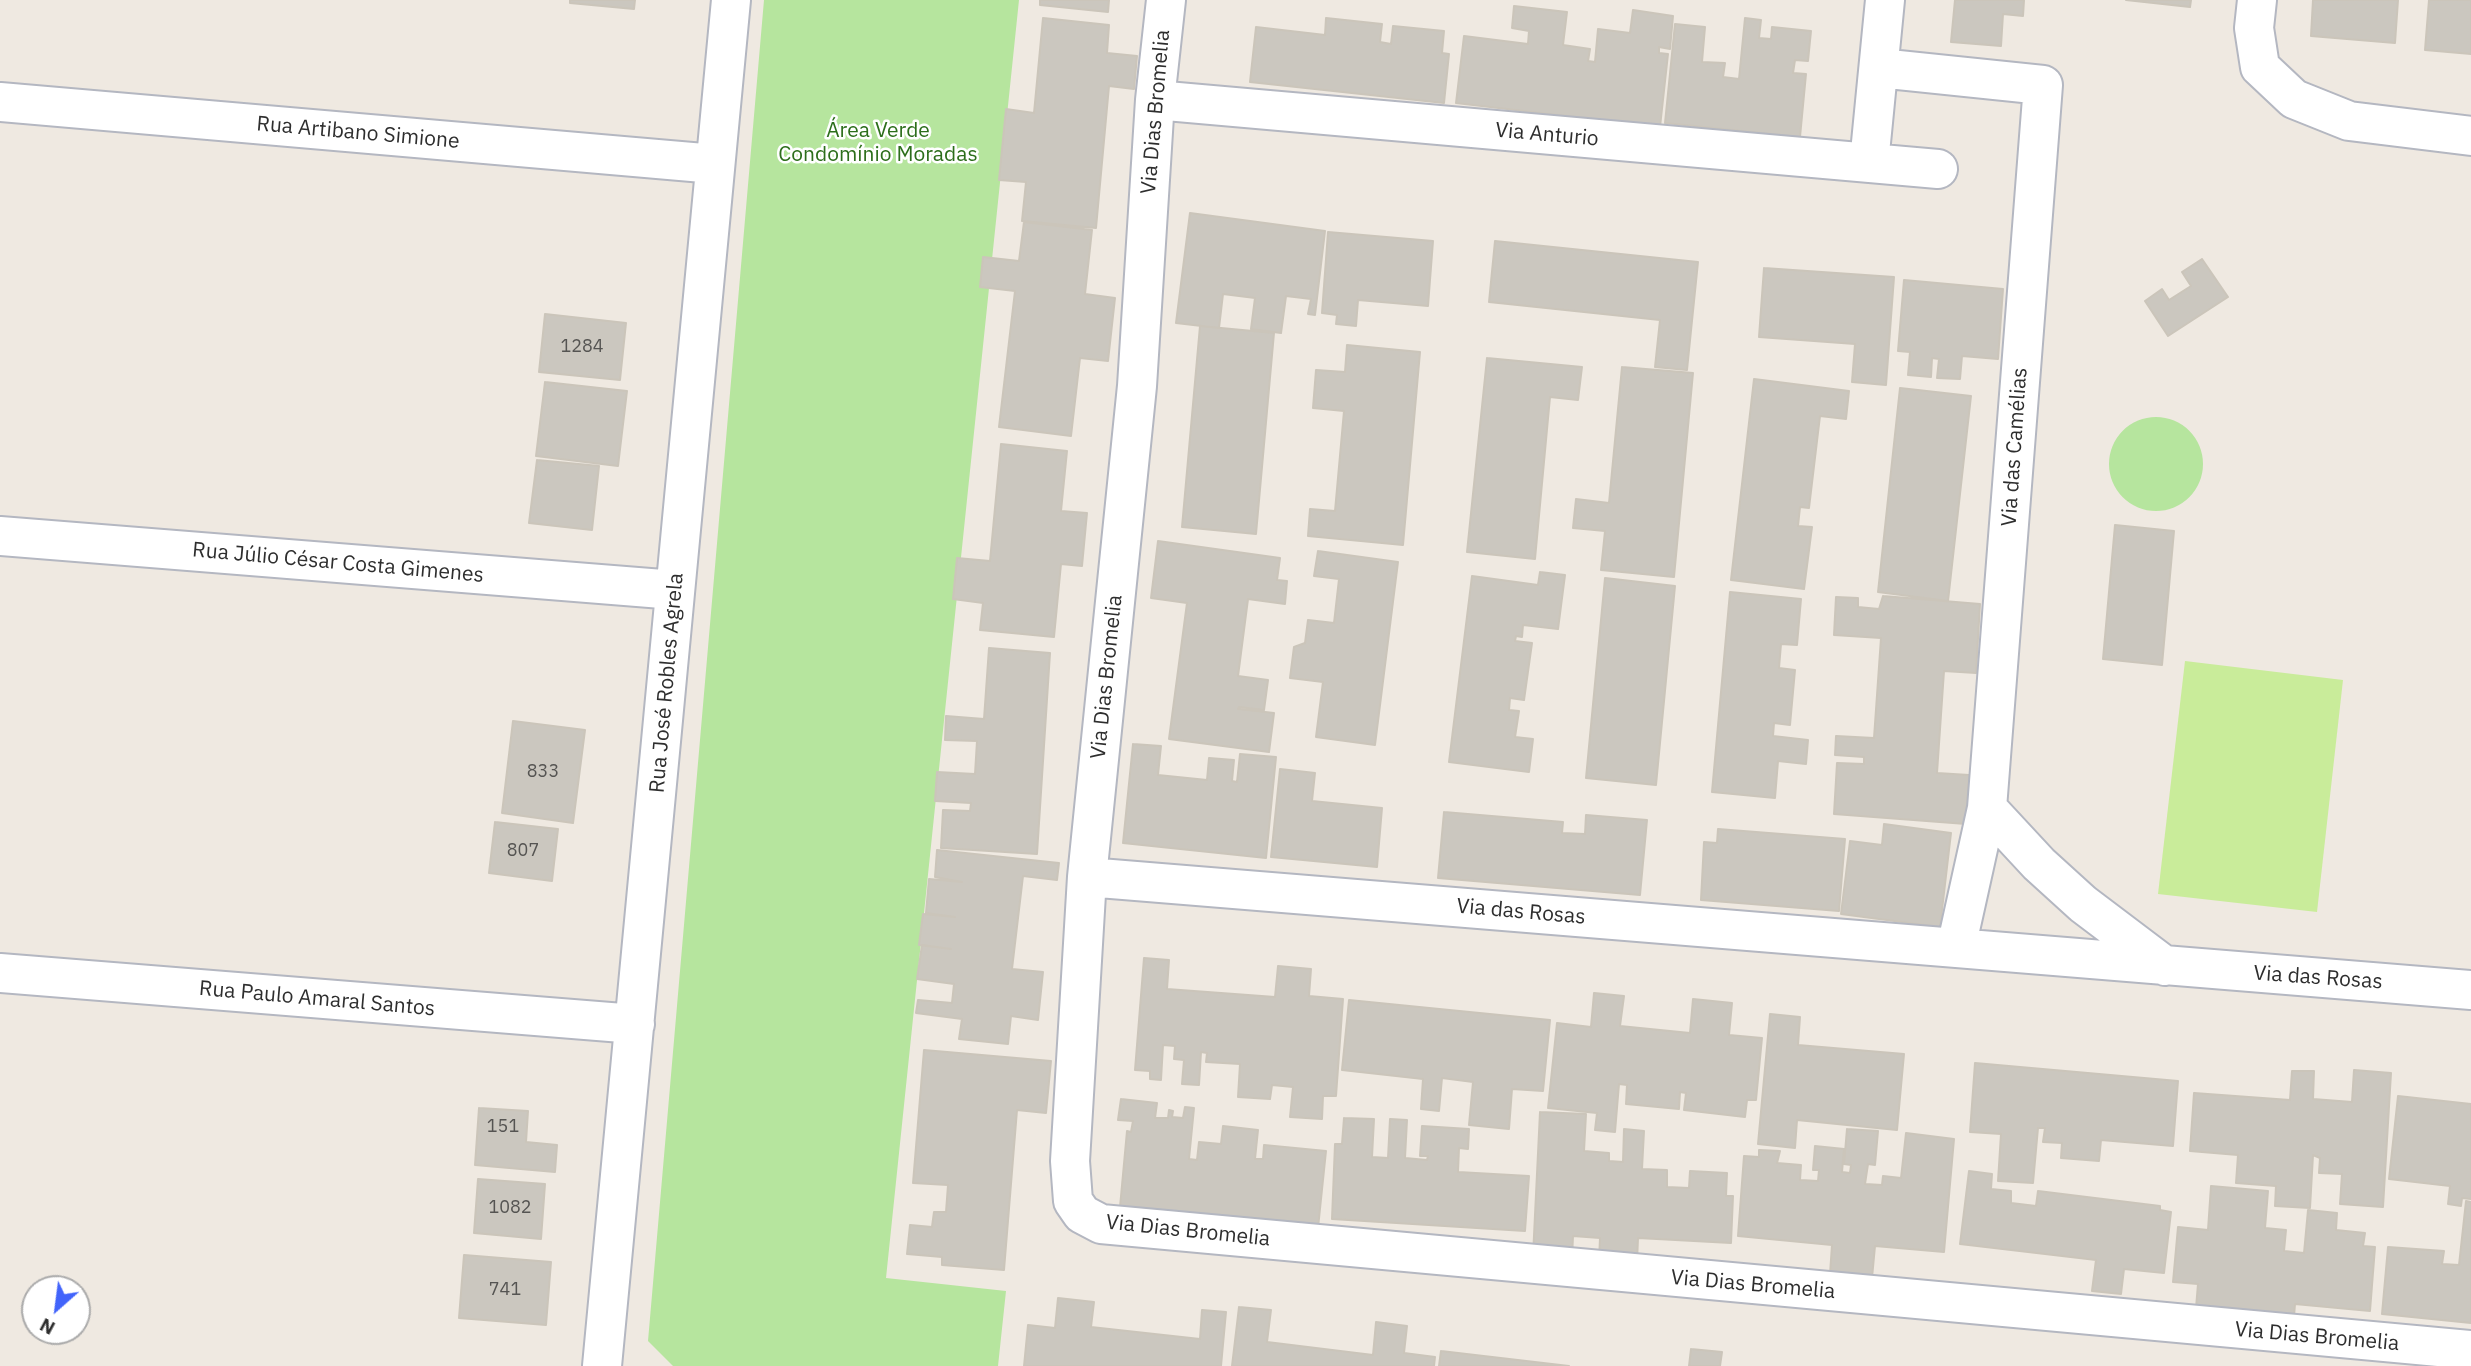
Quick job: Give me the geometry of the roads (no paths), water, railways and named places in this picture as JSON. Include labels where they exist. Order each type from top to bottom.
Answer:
[{"type":"street","name":"Rua José Robles Agrela","points":[[610,1361],[635,1024],[731,0]]},
{"type":"street","name":"Via Dias Bromelia","points":[[1166,0],[1155,100],[1137,386],[1087,877],[1070,1161],[1073,1201],[1082,1214],[1101,1224],[2410,1356],[2471,1350]]},
{"type":"street","points":[[1869,163],[1885,0]]},
{"type":"street","points":[[2257,0],[2254,28],[2260,67],[2294,99],[2349,121],[2471,136]]},
{"type":"street","name":"Via das Camélias","points":[[1879,68],[2043,85],[1987,808],[1956,948]]},
{"type":"street","name":"Via Anturio","points":[[1155,100],[1938,169]]},
{"type":"street","name":"Rua Artibano Simione","points":[[0,102],[715,164]]},
{"type":"street","name":"Rua Júlio César Costa Gimenes","points":[[0,536],[675,590]]},
{"type":"street","points":[[1987,808],[2039,864],[2083,904],[2165,966]]},
{"type":"street","name":"Via das Rosas","points":[[1087,877],[2471,989]]},
{"type":"street","name":"Rua Paulo Amaral Santos","points":[[0,973],[635,1024]]},
{"type":"park label","name":"Área Verde Condomínio Moradas","points":[[878,143]]}]
